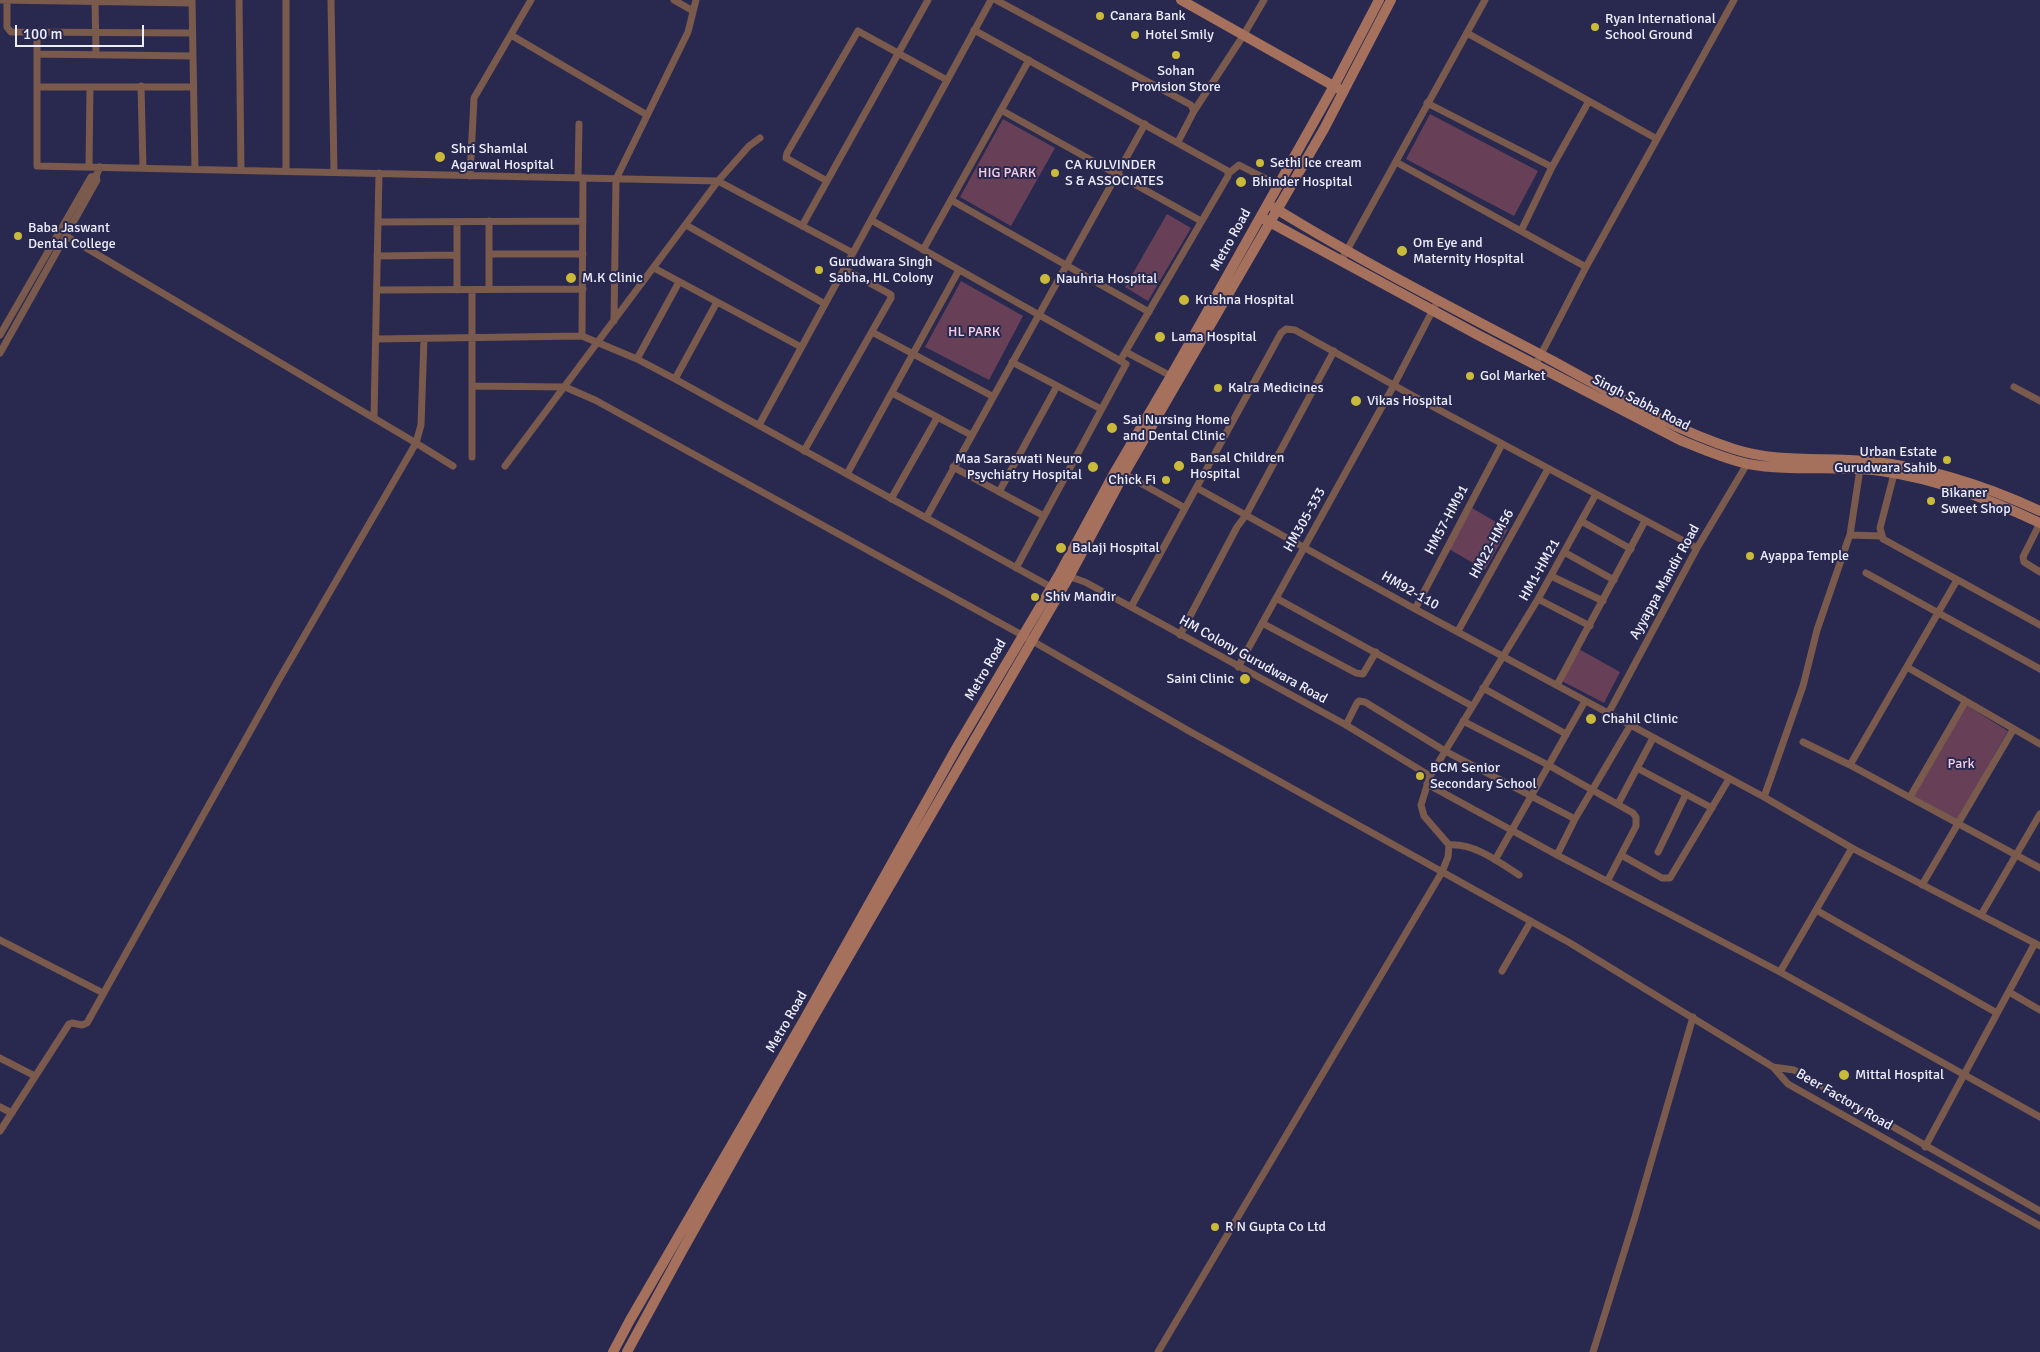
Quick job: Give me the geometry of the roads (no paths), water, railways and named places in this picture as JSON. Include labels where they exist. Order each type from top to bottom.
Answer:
[{"type":"street","points":[[0,0],[192,1],[195,169]]},
{"type":"street","points":[[7,0],[7,27],[9,31],[192,33]]},
{"type":"street","points":[[239,0],[241,170]]},
{"type":"street","points":[[286,0],[286,171]]},
{"type":"street","points":[[331,0],[334,172]]},
{"type":"street","points":[[470,176],[474,98],[531,0]]},
{"type":"street","points":[[674,0],[693,11]]},
{"type":"street","points":[[614,322],[616,179],[688,32],[696,0]]},
{"type":"street","points":[[802,226],[928,0]]},
{"type":"street","points":[[759,425],[991,0]]},
{"type":"street","points":[[996,0],[1191,104],[1194,111]]},
{"type":"street","points":[[1178,142],[1194,111],[1264,0]]},
{"type":"street","name":"Metro Road","points":[[1120,472],[1269,222],[1278,185],[1380,0]]},
{"type":"street","name":"Metro Road","points":[[627,1352],[810,1023],[1032,640],[1064,575],[1171,376],[1260,216],[1272,206],[1344,92],[1392,0]]},
{"type":"street","points":[[1341,261],[1485,0]]},
{"type":"street","points":[[1536,364],[1586,267],[1734,0]]},
{"type":"street","points":[[95,1],[96,54]]},
{"type":"street","points":[[1185,1],[1243,36],[1344,92]]},
{"type":"street","points":[[974,30],[1225,168],[1229,174]]},
{"type":"street","points":[[827,180],[789,161],[786,158],[787,153],[858,31],[947,80]]},
{"type":"street","points":[[37,32],[37,166],[718,181],[852,253]]},
{"type":"street","points":[[1467,33],[1657,139]]},
{"type":"street","points":[[511,35],[647,115]]},
{"type":"street","points":[[37,54],[193,56]]},
{"type":"street","points":[[923,250],[1029,60]]},
{"type":"street","points":[[141,86],[142,168]]},
{"type":"street","points":[[37,87],[194,87]]},
{"type":"street","points":[[88,167],[90,87]]},
{"type":"street","points":[[1521,231],[1552,167],[1589,101]]},
{"type":"street","points":[[1428,103],[1552,167]]},
{"type":"street","points":[[1001,110],[1201,221]]},
{"type":"street","points":[[579,124],[583,221],[582,336]]},
{"type":"street","points":[[926,518],[992,396],[1146,124]]},
{"type":"street","points":[[505,466],[718,181],[749,146],[760,138]]},
{"type":"street","points":[[1396,162],[1586,267]]},
{"type":"street","points":[[1120,361],[1229,174],[1239,165],[1278,185]]},
{"type":"street","points":[[0,353],[98,180],[96,176],[100,167]]},
{"type":"street","points":[[374,417],[379,174]]},
{"type":"street","points":[[0,336],[91,176],[96,176]]},
{"type":"street","points":[[951,200],[1149,312]]},
{"type":"street","name":"Singh Sabha Road","points":[[1272,206],[1438,300],[1685,431],[1736,450],[1773,458],[1859,461],[1896,470],[1961,490],[2040,523]]},
{"type":"street","name":"Singh Sabha Road","points":[[1260,216],[1432,310],[1680,440],[1747,464],[1812,469],[1896,470],[1956,477],[2010,497],[2040,511]]},
{"type":"street","points":[[871,220],[1126,364],[1016,568]]},
{"type":"street","points":[[489,221],[489,290]]},
{"type":"street","points":[[378,222],[583,221]]},
{"type":"street","points":[[457,222],[457,290]]},
{"type":"street","points":[[686,225],[825,304]]},
{"type":"street","points":[[66,236],[374,417],[453,466]]},
{"type":"street","points":[[489,254],[583,254]]},
{"type":"street","points":[[377,256],[457,255]]},
{"type":"street","points":[[654,268],[801,347]]},
{"type":"street","points":[[804,451],[891,295],[844,269]]},
{"type":"street","points":[[847,474],[960,270]]},
{"type":"street","points":[[637,359],[679,282]]},
{"type":"street","points":[[377,290],[583,289]]},
{"type":"street","points":[[472,290],[472,457]]},
{"type":"street","name":"HM305-333","points":[[1238,667],[1394,385],[1438,300]]},
{"type":"street","points":[[675,379],[717,302]]},
{"type":"street","points":[[1131,607],[1284,330],[1295,330],[1548,469],[1697,548]]},
{"type":"street","points":[[872,332],[992,396]]},
{"type":"street","points":[[376,339],[582,336],[599,341],[675,379],[1051,588]]},
{"type":"street","points":[[0,1131],[69,1024],[82,1025],[87,1023],[282,674],[416,443],[422,425],[424,338]]},
{"type":"street","points":[[1180,635],[1334,351]]},
{"type":"street","points":[[1126,352],[1171,376]]},
{"type":"street","points":[[1012,362],[1101,409]]},
{"type":"street","points":[[472,386],[565,387],[595,400],[1032,640],[1189,731],[1531,921],[1773,1067]]},
{"type":"street","points":[[999,492],[1057,386]]},
{"type":"street","points":[[2014,387],[2040,401]]},
{"type":"street","points":[[892,393],[971,436]]},
{"type":"street","points":[[892,499],[938,418]]},
{"type":"street","name":"HM57-HM91","points":[[1415,609],[1502,444]]},
{"type":"street","name":"Ayyappa Mandir Road","points":[[1608,714],[1697,548],[1747,464]]},
{"type":"street","points":[[953,467],[1044,516]]},
{"type":"street","name":"HM22-HM56","points":[[1458,631],[1548,469]]},
{"type":"street","points":[[1764,797],[1803,686],[1817,630],[1850,535],[1860,469]]},
{"type":"street","points":[[1896,470],[1880,528],[1881,536],[1887,542],[2040,625]]},
{"type":"street","points":[[1120,472],[1185,508]]},
{"type":"street","name":"HM92-110","points":[[1197,488],[1415,609],[1764,797],[1852,848],[2037,944]]},
{"type":"street","name":"HM1-HM21","points":[[1449,845],[1424,816],[1421,806],[1430,776],[1538,599],[1596,494]]},
{"type":"street","points":[[1581,521],[1631,549]]},
{"type":"street","points":[[1557,685],[1646,521]]},
{"type":"street","points":[[2040,523],[2023,557],[2024,562],[2040,572]]},
{"type":"street","points":[[1850,535],[1881,536]]},
{"type":"street","points":[[1564,552],[1614,580]]},
{"type":"street","points":[[1866,573],[2040,670]]},
{"type":"street","name":"Metro Road","points":[[613,1352],[1022,635],[1051,588],[1064,575]]},
{"type":"street","name":"HM Colony Gurudwara Road","points":[[1064,575],[1085,582],[1346,725],[1430,776]]},
{"type":"street","points":[[1551,576],[1603,601]]},
{"type":"street","points":[[1850,765],[1957,580]]},
{"type":"street","points":[[1276,598],[1472,706]]},
{"type":"street","points":[[1538,599],[1590,626]]},
{"type":"street","points":[[1262,623],[1356,673],[1363,674],[1376,652]]},
{"type":"street","points":[[1907,668],[2040,744]]},
{"type":"street","points":[[1483,688],[1566,734]]},
{"type":"street","points":[[1346,725],[1357,703],[1362,701],[1445,751],[1531,798],[1575,819]]},
{"type":"street","points":[[1495,860],[1511,829],[1550,766],[1585,701]]},
{"type":"street","points":[[1910,797],[1965,702]]},
{"type":"street","points":[[1463,721],[1550,766],[1633,813],[1637,821],[1608,880]]},
{"type":"street","points":[[1557,855],[1575,819],[1594,790],[1630,726]]},
{"type":"street","points":[[1922,886],[2013,730]]},
{"type":"street","points":[[1618,804],[1653,738]]},
{"type":"street","points":[[1803,742],[1850,765],[2040,868]]},
{"type":"street","points":[[1637,768],[1712,808]]},
{"type":"street","points":[[1621,855],[1662,878],[1670,878],[1729,779]]},
{"type":"street","points":[[1428,784],[1557,855],[1608,880],[1780,972],[2040,1117]]},
{"type":"street","points":[[1658,852],[1686,794]]},
{"type":"street","points":[[1982,915],[2040,814]]},
{"type":"street","points":[[1158,1352],[1442,872],[1448,857],[1449,845],[1464,844],[1495,860],[1519,876]]},
{"type":"street","points":[[1780,972],[1852,848]]},
{"type":"street","points":[[1816,910],[1997,1013]]},
{"type":"street","points":[[1502,971],[1531,921]]},
{"type":"street","points":[[0,940],[103,993]]},
{"type":"street","points":[[1925,1147],[1997,1013],[2037,944]]},
{"type":"street","points":[[2009,992],[2040,1010]]},
{"type":"street","points":[[1592,1352],[1635,1217],[1693,1018]]},
{"type":"street","points":[[0,1058],[36,1076]]},
{"type":"street","name":"Beer Factory Road","points":[[1773,1067],[1794,1070],[1925,1147],[2040,1211]]},
{"type":"street","name":"Beer Factory Road","points":[[1773,1067],[1788,1084],[2040,1226]]},
{"type":"street","points":[[0,1107],[12,1113]]},
{"type":"place","name":"Canara Bank","points":[[1100,16]]},
{"type":"place","name":"Ryan International School Ground","points":[[1595,27]]},
{"type":"place","name":"Hotel Smily","points":[[1135,35]]},
{"type":"place","name":"Sohan Provision Store","points":[[1176,55]]},
{"type":"place","name":"Shri Shamlal Agarwal Hospital","points":[[440,157]]},
{"type":"place","name":"Sethi Ice cream","points":[[1260,163]]},
{"type":"place","name":"CA KULVINDER S & ASSOCIATES","points":[[1055,173]]},
{"type":"place","name":"Bhinder Hospital","points":[[1241,182]]},
{"type":"place","name":"Baba Jaswant Dental College","points":[[18,236]]},
{"type":"place","name":"Om Eye and Maternity Hospital","points":[[1402,251]]},
{"type":"place","name":"Gurudwara Singh Sabha, HL Colony","points":[[819,270]]},
{"type":"place","name":"M.K Clinic","points":[[571,278]]},
{"type":"place","name":"Nauhria Hospital","points":[[1045,279]]},
{"type":"place","name":"Krishna Hospital","points":[[1184,300]]},
{"type":"place","name":"Lama Hospital","points":[[1160,337]]},
{"type":"place","name":"Gol Market","points":[[1470,376]]},
{"type":"place","name":"Kalra Medicines","points":[[1218,388]]},
{"type":"place","name":"Vikas Hospital","points":[[1356,401]]},
{"type":"place","name":"Sai Nursing Home and Dental Clinic","points":[[1112,428]]},
{"type":"place","name":"Urban Estate Gurudwara Sahib","points":[[1947,460]]},
{"type":"place","name":"Bansal Children Hospital","points":[[1179,466]]},
{"type":"place","name":"Maa Saraswati Neuro Psychiatry Hospital","points":[[1093,467]]},
{"type":"place","name":"Chick Fi","points":[[1166,480]]},
{"type":"place","name":"Bikaner Sweet Shop","points":[[1931,501]]},
{"type":"place","name":"Balaji Hospital","points":[[1061,548]]},
{"type":"place","name":"Ayappa Temple","points":[[1750,556]]},
{"type":"place","name":"Shiv Mandir","points":[[1035,597]]},
{"type":"place","name":"Saini Clinic","points":[[1245,679]]},
{"type":"place","name":"Chahil Clinic","points":[[1591,719]]},
{"type":"place","name":"BCM Senior Secondary School","points":[[1420,776]]},
{"type":"place","name":"Mittal Hospital","points":[[1844,1075]]},
{"type":"place","name":"R N Gupta Co Ltd","points":[[1215,1227]]},
{"type":"park label","name":"HIG PARK","points":[[1007,173]]},
{"type":"park label","name":"HL PARK","points":[[974,332]]},
{"type":"park label","name":"Park","points":[[1961,764]]}]
